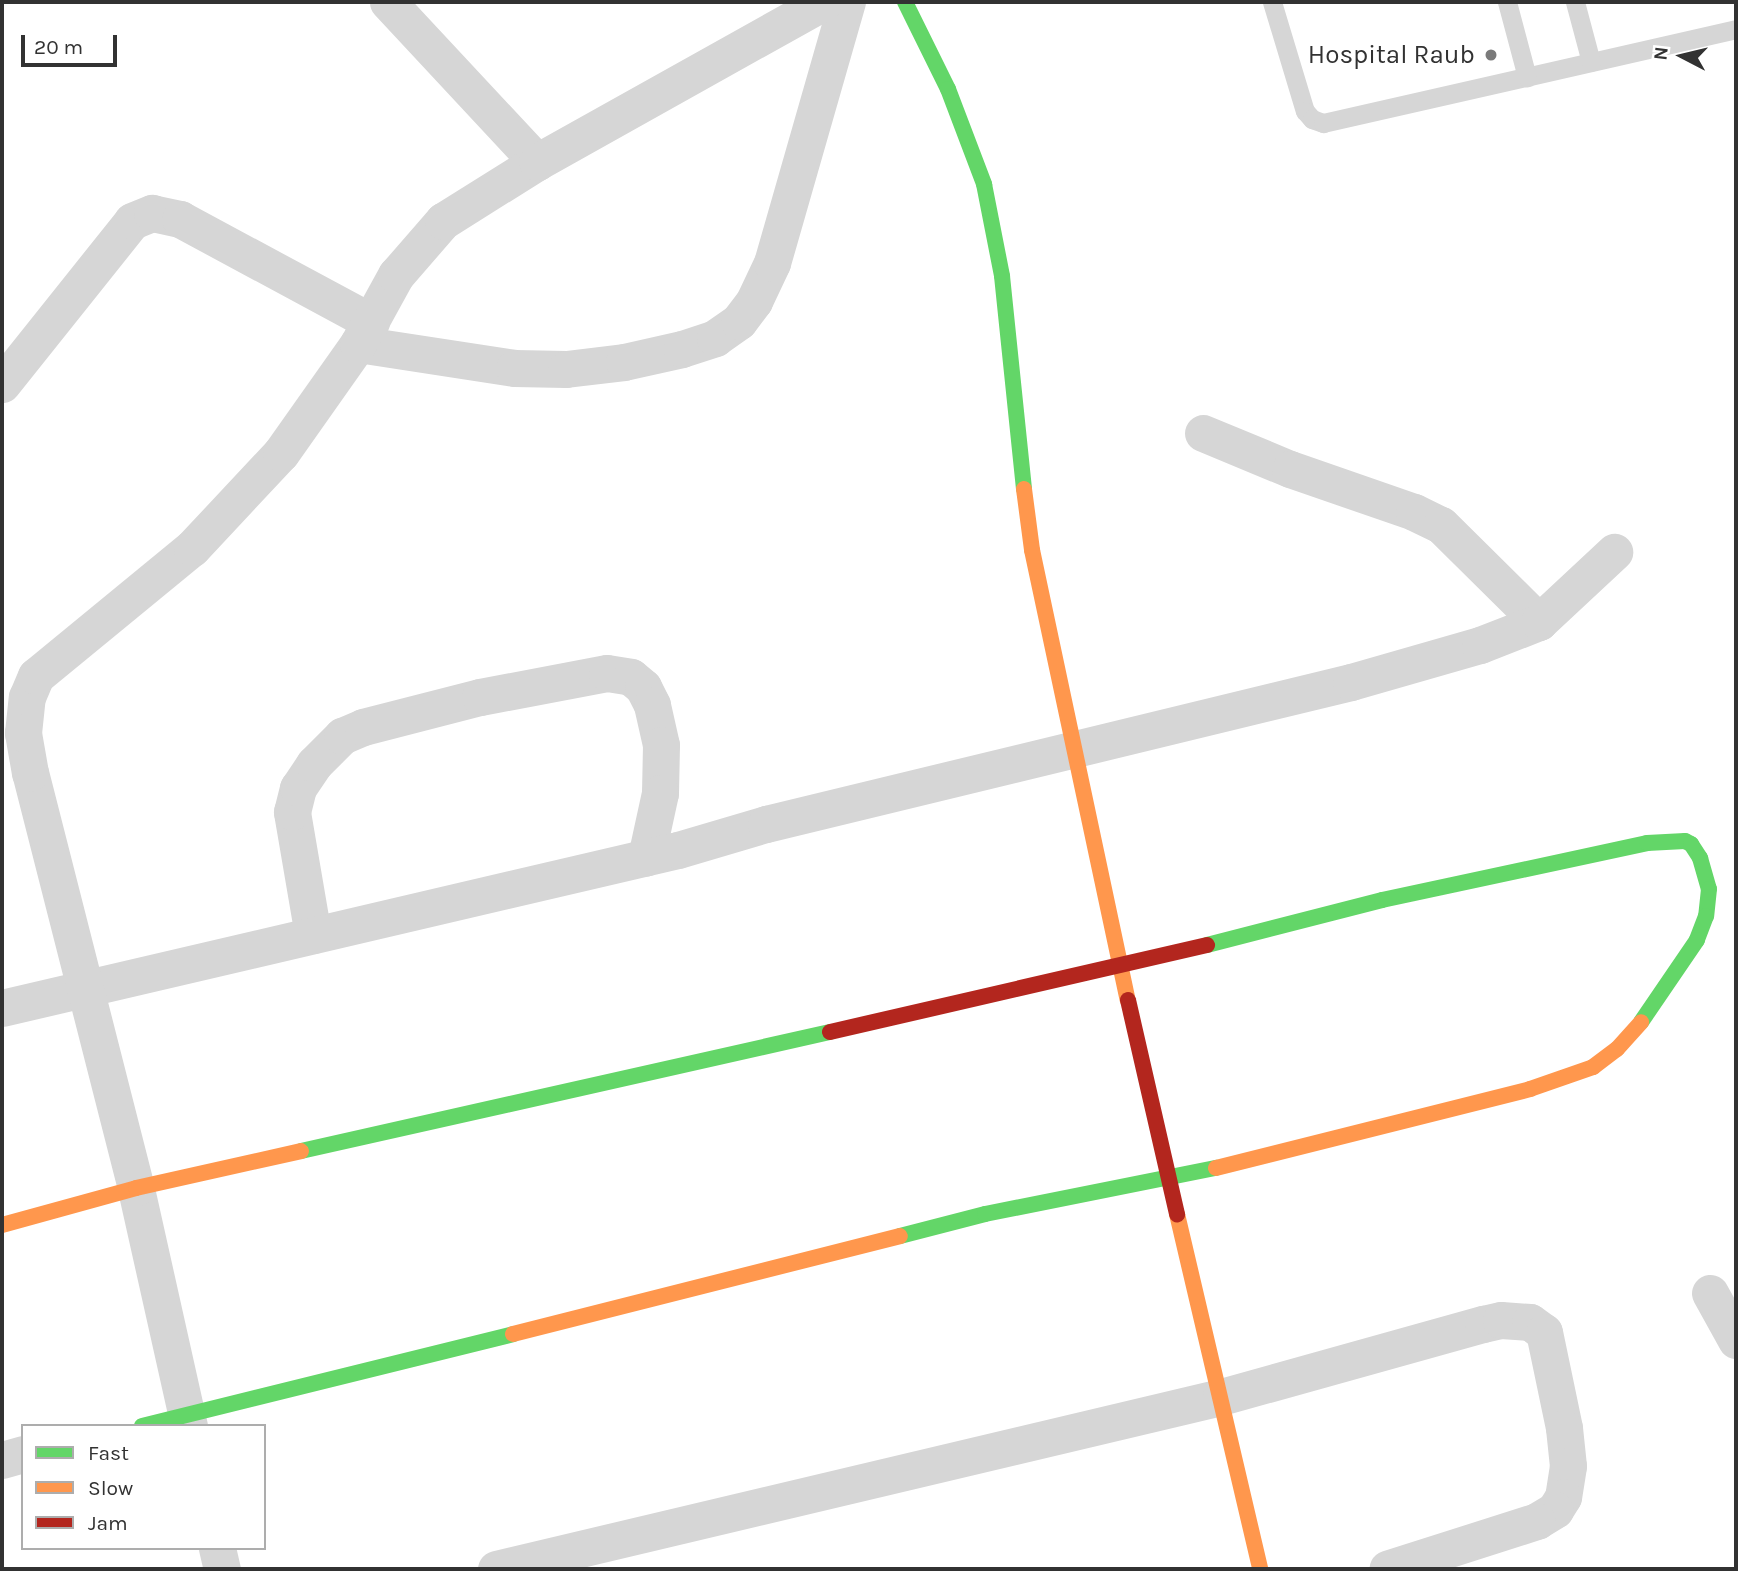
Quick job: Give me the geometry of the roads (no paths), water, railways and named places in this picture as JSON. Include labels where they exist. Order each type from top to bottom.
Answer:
[{"type":"street","points":[[388,2],[537,162]]},
{"type":"street","points":[[187,1420],[136,1188],[83,987],[16,776],[27,697],[36,676],[192,548],[281,453],[364,333],[396,275],[443,221],[537,162],[823,2]]},
{"type":"street","points":[[2,384],[132,221],[152,213],[180,219],[364,333],[514,368],[566,369],[624,362],[671,352],[723,332],[738,321],[754,301],[772,263],[847,2]]},
{"type":"street","points":[[905,2],[948,89],[984,184],[1002,276],[1018,445],[1032,550],[1119,967],[1171,1179],[1260,1569]]},
{"type":"street","points":[[1203,433],[1441,525],[1539,622]]},
{"type":"street","points":[[2,1008],[646,857],[1351,682],[1480,645],[1539,622],[1614,552]]},
{"type":"street","points":[[313,935],[292,812],[298,788],[314,764],[342,736],[363,727],[480,697],[607,673],[631,677],[643,687],[652,705],[661,745],[660,793],[646,857]]},
{"type":"street","points":[[2,1225],[136,1188],[1119,967],[1382,900],[1647,843],[1674,841],[1691,844],[1700,858],[1709,889],[1706,916],[1697,940],[1675,975],[1617,1049],[1593,1067],[1530,1089],[1171,1179],[985,1214],[187,1420],[157,1424]]},
{"type":"street","points":[[1710,1293],[1736,1340]]},
{"type":"street","points":[[496,1569],[1221,1397],[1501,1320],[1530,1322],[1544,1332],[1564,1428],[1568,1466],[1563,1497],[1555,1510],[1537,1521],[1387,1569]]},
{"type":"street","points":[[2,1460],[21,1455]]},
{"type":"lane","points":[[1272,2],[1305,111],[1312,119],[1323,123],[1736,29]]},
{"type":"lane","points":[[1507,2],[1527,77]]},
{"type":"lane","points":[[1575,2],[1591,62]]},
{"type":"place","name":"Hospital Raub","points":[[1491,55]]}]
